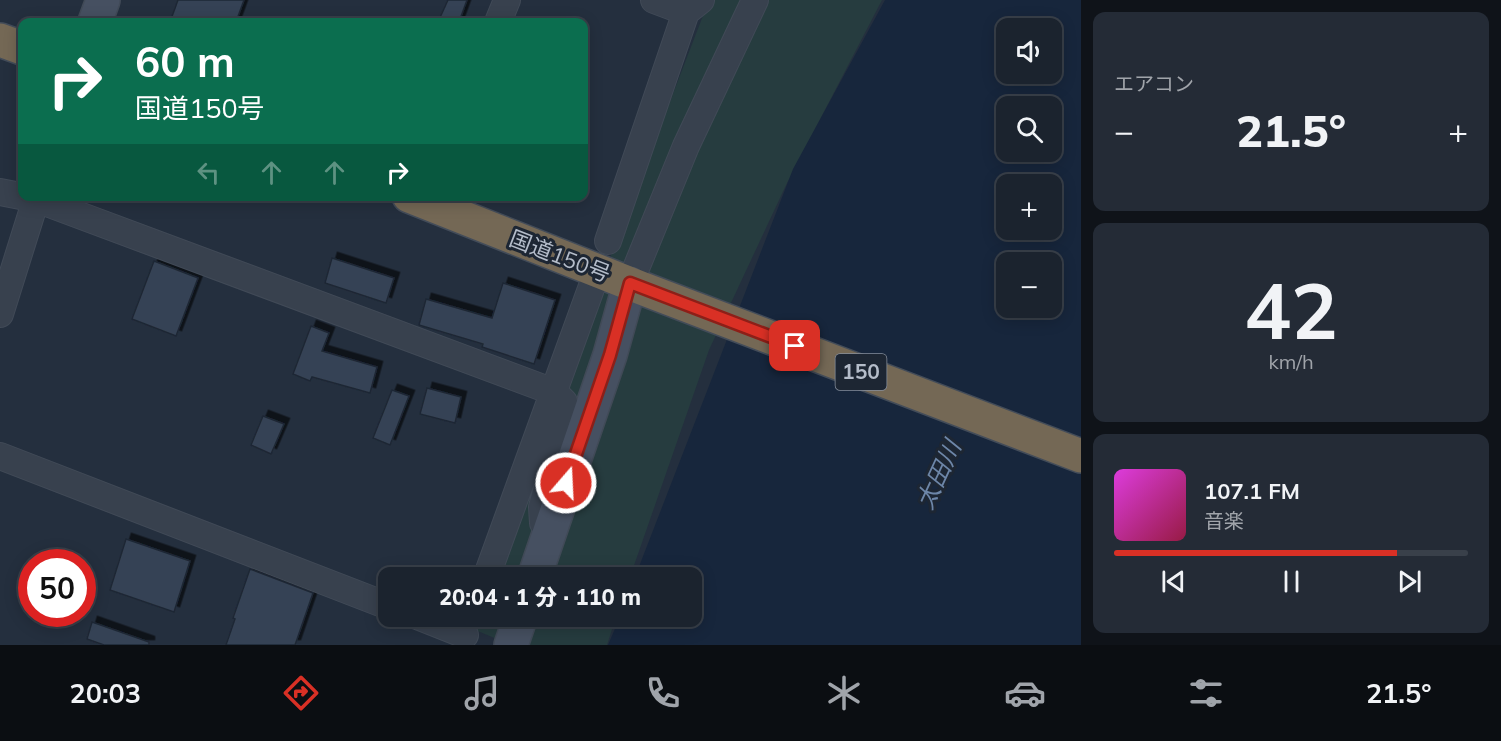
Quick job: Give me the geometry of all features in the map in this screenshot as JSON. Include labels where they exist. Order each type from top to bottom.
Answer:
[{"type":"highway","points":[[0,40],[18,47]]},
{"type":"highway","name":"国道150号","points":[[422,201],[1081,456]]},
{"type":"main road","points":[[96,18],[103,0]]},
{"type":"main road","points":[[539,562],[635,285]]},
{"type":"main road","points":[[511,645],[517,627]]},
{"type":"street","points":[[500,18],[507,0]]},
{"type":"street","points":[[608,241],[693,6],[654,0]]},
{"type":"street","points":[[635,285],[686,146],[755,0]]},
{"type":"street","points":[[0,192],[18,195]]},
{"type":"street","points":[[0,314],[35,201]]},
{"type":"street","points":[[44,201],[554,392],[564,402],[562,432],[542,507],[539,562]]},
{"type":"street","points":[[490,567],[592,286]]},
{"type":"street","points":[[0,456],[378,602]]},
{"type":"street","points":[[451,627],[466,632]]},
{"type":"green space","points":[[709,0],[882,0],[787,183],[709,350],[633,567],[491,567]]},
{"type":"green space","points":[[468,627],[613,627],[607,645],[511,645]]},
{"type":"water","name":"太田川","points":[[885,0],[1081,0],[1081,645],[608,645],[616,627],[702,627],[702,567],[639,567],[793,169]]},
{"type":"building","points":[[178,0],[244,0],[237,18],[171,18]]},
{"type":"building","points":[[448,0],[467,0],[460,18],[440,18]]},
{"type":"building","points":[[332,258],[394,278],[386,303],[325,283]]},
{"type":"building","points":[[154,261],[198,278],[176,336],[132,319]]},
{"type":"building","points":[[503,283],[555,300],[534,364],[482,347],[483,344],[419,325],[426,299],[492,318]]},
{"type":"building","points":[[311,326],[329,333],[322,351],[377,367],[370,393],[312,377],[310,381],[293,374]]},
{"type":"building","points":[[427,388],[461,397],[455,423],[420,414]]},
{"type":"building","points":[[392,390],[409,396],[390,445],[373,438]]},
{"type":"building","points":[[263,416],[284,424],[271,454],[251,445]]},
{"type":"building","points":[[126,539],[190,561],[174,612],[110,590]]},
{"type":"building","points":[[250,569],[313,593],[295,645],[226,645]]},
{"type":"building","points":[[96,623],[149,642],[149,645],[104,645],[87,639],[91,627],[96,627]]},
{"type":"route","points":[[566,483],[610,355],[630,283],[795,346]]}]
